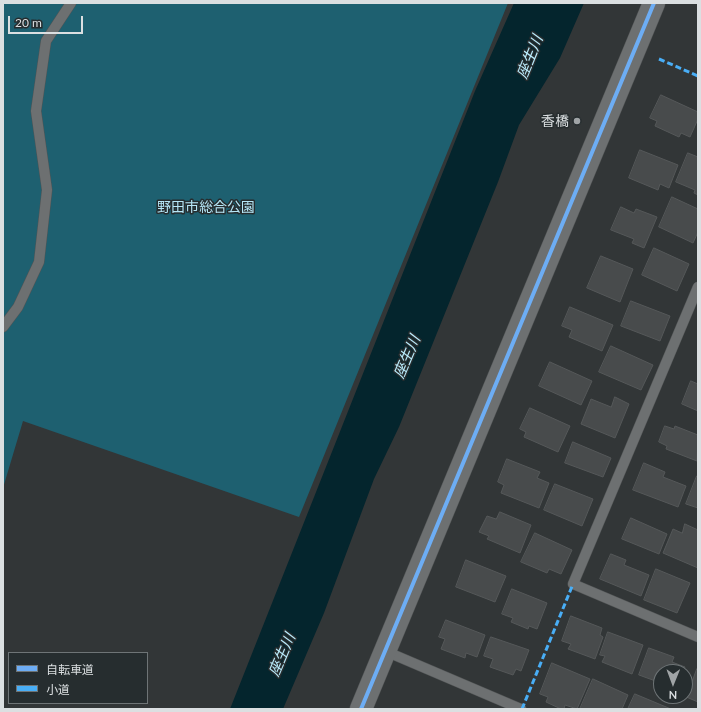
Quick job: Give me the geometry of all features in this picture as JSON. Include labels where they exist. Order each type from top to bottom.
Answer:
[{"type":"street","points":[[361,709],[654,3]]},
{"type":"lane","points":[[3,327],[18,307],[39,262],[47,190],[36,111],[46,41],[71,3]]},
{"type":"lane","points":[[697,635],[573,584],[698,287]]},
{"type":"lane","points":[[385,651],[521,709]]},
{"type":"green space","name":"野田市総合公園","points":[[3,3],[508,3],[299,517],[23,421],[3,488]]},
{"type":"water","name":"座生川","points":[[514,3],[584,3],[560,58],[519,125],[498,182],[399,427],[374,479],[324,613],[283,709],[230,709],[475,91]]},
{"type":"building","points":[[661,95],[698,112],[698,119],[690,137],[681,133],[679,137],[655,126],[657,121],[650,118]]},
{"type":"building","points":[[640,150],[678,165],[669,188],[660,184],[658,190],[629,178]]},
{"type":"building","points":[[688,153],[698,157],[698,195],[694,193],[695,190],[676,182]]},
{"type":"building","points":[[672,197],[698,209],[698,232],[693,243],[659,227]]},
{"type":"building","points":[[621,207],[634,213],[636,209],[657,217],[644,248],[632,243],[634,239],[611,230]]},
{"type":"building","points":[[654,248],[689,264],[677,291],[642,275]]},
{"type":"building","points":[[601,256],[633,269],[620,302],[587,288]]},
{"type":"building","points":[[631,301],[670,316],[660,341],[621,326]]},
{"type":"building","points":[[570,307],[613,325],[602,351],[569,337],[572,330],[562,326]]},
{"type":"building","points":[[611,346],[653,365],[641,390],[599,372]]},
{"type":"building","points":[[550,362],[592,381],[581,405],[539,386]]},
{"type":"building","points":[[691,381],[698,384],[698,411],[682,404]]},
{"type":"building","points":[[615,397],[629,404],[615,438],[581,424],[591,399],[611,407]]},
{"type":"building","points":[[530,408],[570,426],[558,452],[524,437],[526,432],[520,429]]},
{"type":"building","points":[[665,426],[674,429],[675,426],[698,435],[697,461],[666,449],[667,446],[659,442]]},
{"type":"building","points":[[573,442],[611,458],[603,477],[565,463]]},
{"type":"building","points":[[507,459],[540,472],[537,478],[549,483],[539,508],[501,493],[504,485],[498,482]]},
{"type":"building","points":[[644,463],[665,472],[663,477],[686,486],[678,507],[633,490]]},
{"type":"building","points":[[698,476],[698,508],[686,504]]},
{"type":"building","points":[[555,484],[593,499],[582,526],[544,510]]},
{"type":"building","points":[[500,512],[531,525],[520,553],[487,539],[489,536],[479,532],[487,516],[496,519]]},
{"type":"building","points":[[631,518],[667,534],[659,554],[622,539]]},
{"type":"building","points":[[685,524],[698,530],[698,568],[663,553],[673,529],[682,533]]},
{"type":"building","points":[[535,533],[572,550],[561,574],[549,569],[547,573],[521,562]]},
{"type":"building","points":[[611,554],[626,560],[624,565],[649,575],[641,596],[600,579]]},
{"type":"building","points":[[466,560],[506,576],[495,602],[456,587]]},
{"type":"building","points":[[656,569],[690,583],[677,613],[644,600]]},
{"type":"building","points":[[512,589],[547,603],[537,629],[529,626],[528,629],[511,622],[513,618],[502,614]]},
{"type":"building","points":[[571,616],[602,628],[600,635],[603,637],[595,659],[568,649],[571,644],[562,641]]},
{"type":"building","points":[[446,620],[485,635],[477,657],[466,653],[465,658],[441,649],[445,639],[439,637]]},
{"type":"building","points":[[608,632],[643,645],[632,674],[602,662],[605,656],[600,655]]},
{"type":"building","points":[[491,637],[529,650],[521,671],[516,669],[513,675],[490,667],[493,659],[484,656]]},
{"type":"building","points":[[649,648],[674,657],[672,662],[677,664],[653,664],[653,680],[639,675]]},
{"type":"building","points":[[552,663],[590,679],[577,709],[565,705],[564,709],[561,709],[546,702],[548,697],[540,694]]},
{"type":"building","points":[[697,669],[698,702],[693,700],[693,679]]},
{"type":"building","points":[[593,679],[628,695],[622,709],[580,709]]},
{"type":"building","points":[[635,694],[653,702],[653,704],[659,704],[671,709],[628,709]]},
{"type":"marked path","points":[[659,59],[698,76]]},
{"type":"marked path","points":[[522,709],[573,584]]},
{"type":"cycle path","points":[[361,709],[654,3]]},
{"type":"place","name":"香橋","points":[[577,121]]}]
